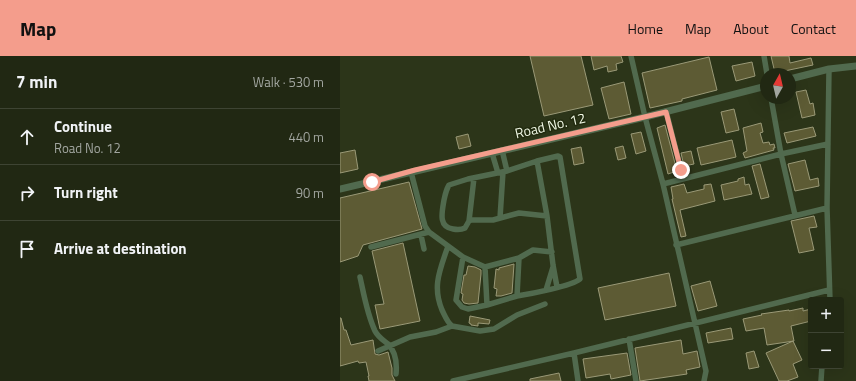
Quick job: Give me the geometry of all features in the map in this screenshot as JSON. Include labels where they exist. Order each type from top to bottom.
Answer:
[{"type":"street","points":[[631,56],[645,117],[663,184],[706,371],[704,381]]},
{"type":"street","points":[[764,56],[766,68]]},
{"type":"street","points":[[796,77],[829,69],[856,66]]},
{"type":"street","points":[[829,69],[827,208],[830,297]]},
{"type":"street","name":"Road No. 12","points":[[340,189],[666,112],[760,88]]},
{"type":"street","points":[[772,104],[781,154],[795,215]]},
{"type":"street","points":[[666,112],[681,170]]},
{"type":"street","points":[[663,184],[781,154],[828,144]]},
{"type":"street","points":[[500,218],[503,172],[502,150]]},
{"type":"street","points":[[492,152],[503,172]]},
{"type":"street","points":[[464,257],[456,300],[462,307],[468,309],[576,282],[580,279],[560,157],[558,156],[503,172],[474,178],[449,185],[442,211],[442,222],[446,227],[451,229],[464,229],[469,221],[474,178]]},
{"type":"street","points":[[537,162],[547,216],[557,287]]},
{"type":"street","points":[[411,172],[425,226],[429,232],[464,257],[485,267],[519,258],[533,250],[552,252]]},
{"type":"street","points":[[676,245],[827,208]]},
{"type":"street","points":[[469,221],[500,218],[519,214],[547,216]]},
{"type":"street","points":[[372,247],[429,232]]},
{"type":"street","points":[[421,235],[424,249]]},
{"type":"street","points":[[448,246],[439,270],[437,291],[444,314],[452,326]]},
{"type":"street","points":[[517,296],[519,258]]},
{"type":"street","points":[[546,290],[553,265]]},
{"type":"street","points":[[485,267],[487,305]]},
{"type":"street","points":[[360,277],[369,315],[376,332],[389,346],[395,358],[396,374]]},
{"type":"street","points":[[454,381],[829,290]]},
{"type":"street","points":[[378,351],[410,337],[436,332],[452,326],[480,331],[494,329],[517,315],[545,304]]},
{"type":"street","points":[[628,339],[636,381]]},
{"type":"street","points":[[574,353],[578,381]]},
{"type":"street","points":[[821,381],[822,369]]},
{"type":"building","points":[[530,56],[581,56],[593,105],[544,116]]},
{"type":"building","points":[[591,56],[621,56],[623,62],[616,64],[617,70],[608,72],[607,66],[594,70]]},
{"type":"building","points":[[771,56],[789,56],[790,63],[811,58],[813,65],[796,69],[774,68]]},
{"type":"building","points":[[709,57],[717,90],[682,99],[682,101],[650,108],[642,73]]},
{"type":"building","points":[[752,62],[755,76],[736,81],[732,66]]},
{"type":"building","points":[[624,82],[631,114],[609,119],[601,88]]},
{"type":"building","points":[[806,90],[810,104],[813,103],[815,115],[802,118],[796,92]]},
{"type":"building","points":[[734,109],[739,130],[726,133],[721,112]]},
{"type":"building","points":[[761,123],[763,132],[760,133],[763,143],[769,142],[770,145],[774,144],[775,148],[773,148],[774,150],[745,158],[743,153],[747,151],[743,128]]},
{"type":"building","points":[[665,125],[677,171],[668,174],[657,128]]},
{"type":"building","points":[[813,127],[816,136],[787,143],[784,133]]},
{"type":"building","points":[[641,132],[646,151],[636,154],[631,134]]},
{"type":"building","points":[[468,134],[471,146],[459,149],[456,137]]},
{"type":"building","points":[[732,140],[736,157],[701,165],[697,148]]},
{"type":"building","points":[[623,146],[626,158],[618,160],[615,148]]},
{"type":"building","points":[[581,147],[584,163],[574,165],[571,149]]},
{"type":"building","points":[[355,150],[358,169],[340,173],[340,153]]},
{"type":"building","points":[[691,151],[694,164],[684,166],[681,153]]},
{"type":"building","points":[[805,160],[810,180],[818,178],[819,186],[795,191],[788,164]]},
{"type":"building","points":[[760,164],[769,197],[761,199],[752,166]]},
{"type":"building","points":[[744,177],[745,185],[749,184],[752,194],[724,200],[721,185],[738,181],[738,179]]},
{"type":"building","points":[[409,182],[422,229],[363,245],[358,256],[340,262],[340,198]]},
{"type":"building","points":[[684,184],[687,193],[704,189],[704,185],[711,184],[715,201],[680,210],[686,236],[681,237],[672,199],[671,187]]},
{"type":"building","points":[[814,216],[817,227],[809,228],[814,250],[799,253],[791,221]]},
{"type":"building","points":[[403,243],[420,321],[380,329],[375,305],[384,304],[372,251]]},
{"type":"building","points":[[514,264],[512,293],[496,296],[497,289],[494,288],[496,269],[499,270],[499,268]]},
{"type":"building","points":[[468,266],[481,270],[478,303],[469,304],[464,303],[462,300],[463,294],[461,293],[464,275],[466,275]]},
{"type":"building","points":[[669,273],[676,306],[605,320],[598,288]]},
{"type":"building","points":[[710,281],[717,306],[698,311],[691,286]]},
{"type":"building","points":[[803,308],[803,311],[808,310],[808,322],[791,326],[794,341],[767,345],[764,328],[746,331],[743,319],[762,315],[761,314]]},
{"type":"building","points":[[470,316],[490,320],[489,324],[478,323],[478,326],[471,325],[469,323]]},
{"type":"building","points":[[340,318],[351,345],[373,340],[375,354],[379,355],[388,352],[392,375],[395,381],[369,381],[366,362],[359,363],[358,361],[340,366]]},
{"type":"building","points":[[731,328],[733,339],[708,343],[706,333]]},
{"type":"building","points":[[681,340],[683,354],[697,351],[700,367],[686,370],[687,374],[640,381],[635,348]]},
{"type":"building","points":[[793,341],[802,360],[793,364],[798,377],[787,381],[779,381],[766,353]]},
{"type":"building","points":[[754,351],[759,367],[749,369],[746,353]]},
{"type":"building","points":[[627,353],[631,375],[611,379],[610,374],[586,378],[583,359]]},
{"type":"building","points":[[559,373],[561,381],[530,381],[530,379]]},
{"type":"route","points":[[372,182],[415,170],[666,112],[681,170]]}]
